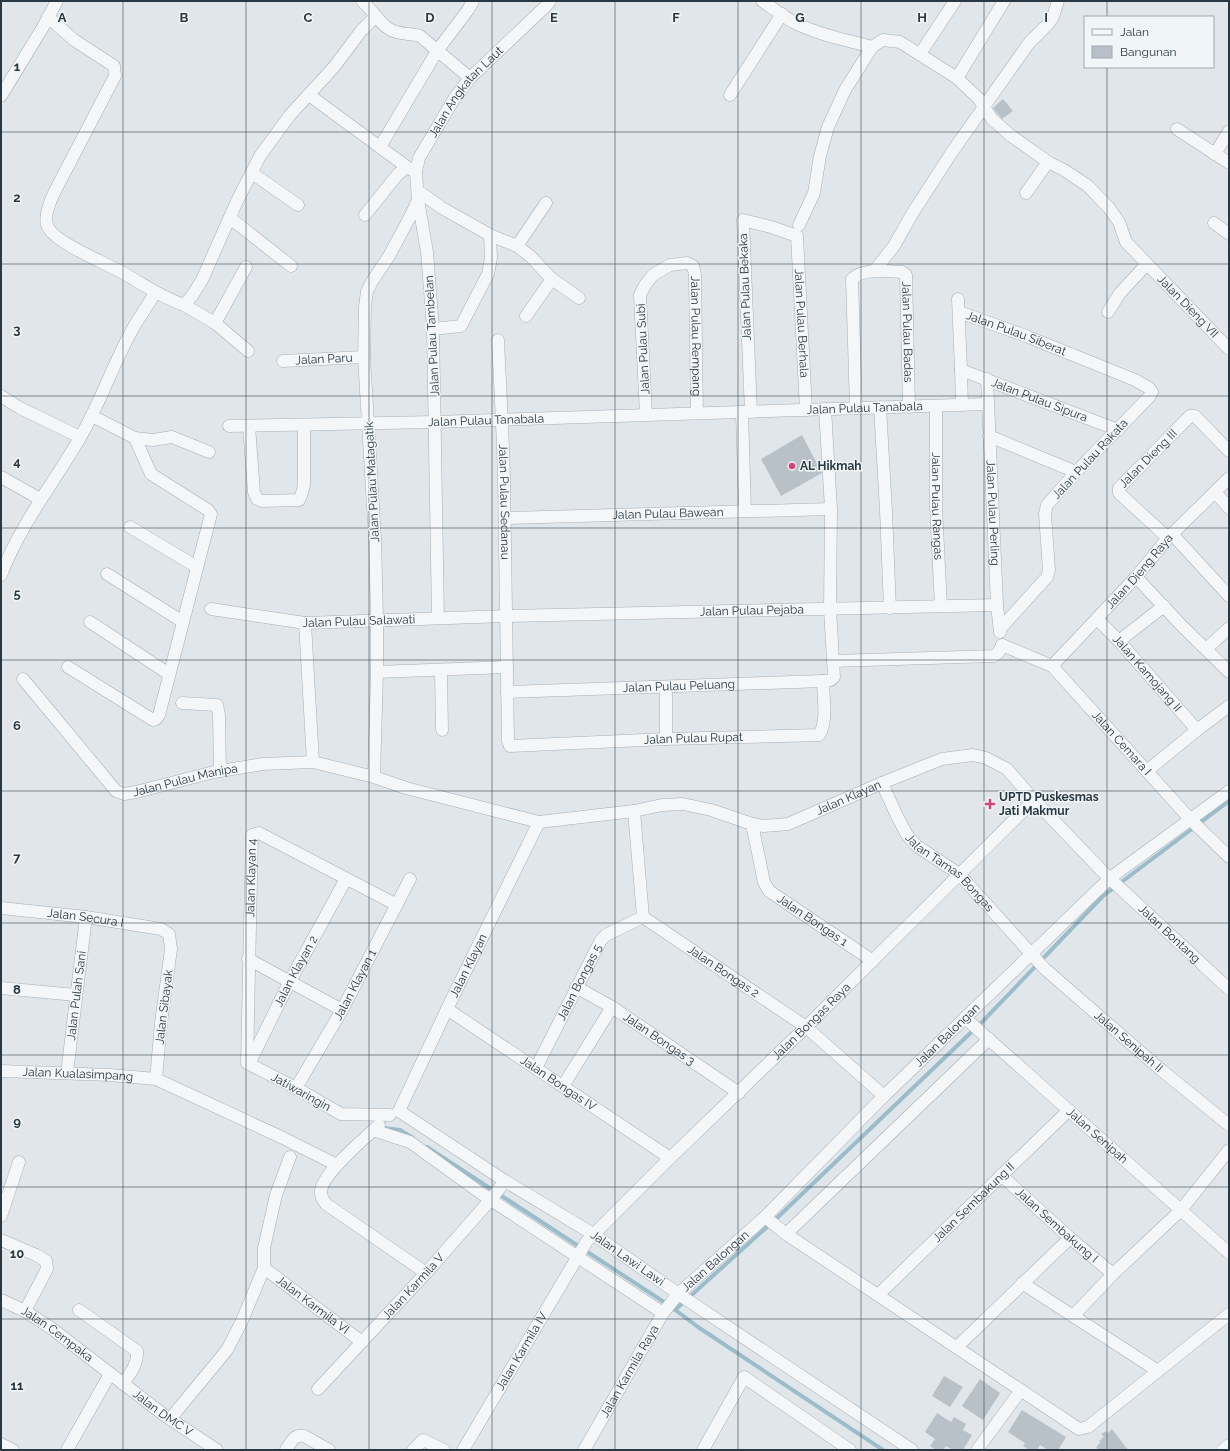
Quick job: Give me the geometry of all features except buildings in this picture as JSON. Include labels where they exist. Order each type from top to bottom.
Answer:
[{"type":"street","points":[[1,96],[57,1]]},
{"type":"street","points":[[362,1],[388,29],[397,33],[411,33],[420,36],[470,78]]},
{"type":"street","points":[[380,147],[437,51],[468,10],[473,1]]},
{"type":"street","name":"Jalan Angkatan Laut","points":[[418,196],[412,169],[431,135],[454,99],[470,78],[550,1]]},
{"type":"street","points":[[762,1],[796,23],[813,30],[872,47],[845,90],[828,127],[820,156],[814,193],[798,231]]},
{"type":"street","points":[[920,54],[955,1]]},
{"type":"street","points":[[957,78],[1004,1]]},
{"type":"street","points":[[874,271],[894,246],[912,214],[952,152],[1029,43],[1054,17],[1058,1]]},
{"type":"street","points":[[730,95],[782,14]]},
{"type":"street","points":[[184,305],[192,296],[202,280],[230,218],[236,201],[260,156],[276,132],[290,115],[334,67],[361,31],[376,16]]},
{"type":"street","points":[[48,17],[74,40],[114,66],[115,70],[115,76],[49,205],[46,220],[48,229],[60,239],[125,274],[156,293],[184,305],[215,323],[248,351]]},
{"type":"street","name":"Jalan Dieng VII","points":[[872,47],[883,40],[900,42],[920,54],[957,78],[979,99],[992,119],[1010,135],[1048,162],[1064,170],[1088,186],[1099,196],[1119,222],[1126,242],[1229,350]]},
{"type":"street","points":[[309,95],[412,169]]},
{"type":"street","points":[[1177,129],[1229,163]]},
{"type":"street","points":[[1215,154],[1229,131]]},
{"type":"street","points":[[1026,193],[1048,162]]},
{"type":"street","points":[[365,215],[398,174],[412,169]]},
{"type":"street","points":[[252,173],[298,205]]},
{"type":"street","points":[[418,196],[490,235],[517,246],[530,256],[552,279],[579,298]]},
{"type":"street","name":"Jalan Pulau Tambelan","points":[[418,196],[427,252],[433,329],[438,618]]},
{"type":"street","name":"Jalan Pulau Matagatik","points":[[374,777],[377,621],[375,540],[364,357],[365,307],[367,292],[410,217],[418,196]]},
{"type":"street","points":[[517,246],[546,203]]},
{"type":"street","points":[[230,218],[291,266]]},
{"type":"street","name":"Jalan Pulau Bekaka","points":[[746,412],[742,220],[771,227],[798,231]]},
{"type":"street","points":[[1214,222],[1229,234]]},
{"type":"street","name":"Jalan Pulau Berhala","points":[[798,231],[806,410]]},
{"type":"street","points":[[433,329],[462,326],[488,274],[491,258],[490,235]]},
{"type":"street","name":"Jalan Pulau Rempang","points":[[687,263],[693,266],[695,274],[697,413]]},
{"type":"street","name":"Jalan Pulau Subi","points":[[646,415],[640,295],[645,285],[653,275],[670,266],[687,263]]},
{"type":"street","points":[[1108,312],[1120,293],[1147,264]]},
{"type":"street","points":[[215,323],[246,267]]},
{"type":"street","name":"Jalan Pulau Badas","points":[[856,408],[852,279],[855,276],[874,271],[902,272],[906,274],[909,406]]},
{"type":"street","points":[[526,316],[552,279]]},
{"type":"street","points":[[1,575],[20,532],[92,416],[129,334],[156,293]]},
{"type":"street","points":[[958,299],[959,312]]},
{"type":"street","name":"Jalan Pulau Siberat","points":[[962,405],[959,312],[1026,336],[1135,380],[1149,388],[1152,392],[1149,397]]},
{"type":"street","name":"Jalan Pulau Sedanau","points":[[498,340],[505,518],[508,741],[510,746],[514,746]]},
{"type":"street","name":"Jalan Paru","points":[[283,361],[364,357]]},
{"type":"street","name":"Jalan Pulau Sipura","points":[[962,370],[1118,430]]},
{"type":"street","name":"Jalan Pulau Perling","points":[[987,379],[997,605],[1002,646]]},
{"type":"street","points":[[1,396],[20,408],[80,437]]},
{"type":"street","name":"Jalan Pulau Rakata","points":[[1000,629],[1047,577],[1049,570],[1045,514],[1048,505],[1076,472],[1149,397]]},
{"type":"street","name":"Jalan Pulau Tanabala","points":[[229,426],[435,422],[987,404]]},
{"type":"street","name":"Jalan Pulau Rangas","points":[[936,406],[936,508],[942,606]]},
{"type":"street","points":[[880,408],[890,608]]},
{"type":"street","points":[[823,681],[830,681],[834,677],[830,609],[831,509],[825,409]]},
{"type":"street","points":[[745,511],[746,412]]},
{"type":"street","points":[[92,416],[135,438],[153,440],[172,437],[209,452]]},
{"type":"street","name":"Jalan Dieng III","points":[[1170,536],[1118,493],[1119,488],[1190,416],[1195,416],[1229,451]]},
{"type":"street","points":[[249,426],[254,492],[257,499],[262,501],[299,500],[304,485],[304,425]]},
{"type":"street","points":[[989,436],[1076,472]]},
{"type":"street","points":[[68,667],[153,720],[159,715],[211,514],[208,510],[151,474],[135,438]]},
{"type":"street","points":[[1,477],[40,499]]},
{"type":"street","name":"Jalan Dieng Raya","points":[[1052,666],[1136,577],[1170,536],[1229,478]]},
{"type":"street","points":[[1215,492],[1229,508]]},
{"type":"street","name":"Jalan Pulau Bawean","points":[[505,518],[831,509]]},
{"type":"street","points":[[130,527],[197,567]]},
{"type":"street","points":[[1170,536],[1229,596]]},
{"type":"street","points":[[107,574],[183,622]]},
{"type":"street","points":[[1136,577],[1229,672]]},
{"type":"street","name":"Jalan Pulau Pejaba","points":[[507,616],[997,605]]},
{"type":"street","points":[[1119,641],[1164,606]]},
{"type":"street","name":"Jalan Pulau Salawati","points":[[211,609],[305,623],[507,616]]},
{"type":"street","name":"Jalan Kamojang II","points":[[1097,619],[1119,641],[1197,730]]},
{"type":"street","points":[[90,622],[170,674]]},
{"type":"street","points":[[305,623],[313,762]]},
{"type":"street","points":[[1206,649],[1229,628]]},
{"type":"street","points":[[833,661],[994,656],[999,652],[1002,646]]},
{"type":"street","name":"Jalan Cemara I","points":[[1002,646],[1052,666],[1194,823],[1229,857]]},
{"type":"street","points":[[377,672],[507,666]]},
{"type":"street","points":[[441,670],[442,730]]},
{"type":"street","name":"Jalan Pulau Manipa","points":[[24,679],[116,791],[124,794],[220,771],[263,764],[313,762],[374,777]]},
{"type":"street","name":"Jalan Pulau Peluang","points":[[507,692],[666,688],[823,681]]},
{"type":"street","name":"Jalan Pulau Rupat","points":[[514,746],[666,739],[819,735],[824,721],[823,681]]},
{"type":"street","points":[[666,688],[666,739]]},
{"type":"street","points":[[182,703],[217,705],[219,715],[220,771]]},
{"type":"street","points":[[1147,771],[1229,706]]},
{"type":"street","name":"Jalan Klayan","points":[[374,777],[406,788],[539,822],[634,811],[662,805],[683,804],[711,810],[752,824],[764,826],[788,824],[882,782],[942,759],[974,755],[986,758],[1007,769],[1034,800],[1115,883]]},
{"type":"street","name":"Jalan Tamas Bongas","points":[[882,782],[907,835],[917,846],[959,874],[1034,957]]},
{"type":"street","name":"Jalan Balongan","points":[[672,1303],[766,1218],[884,1096],[969,1021],[1034,957],[1115,883],[1194,823],[1229,791]]},
{"type":"street","name":"Jalan Bongas Raya","points":[[590,1238],[670,1158],[739,1093],[873,961],[1034,800]]},
{"type":"street","points":[[634,811],[643,917]]},
{"type":"street","name":"Jalan Klayan","points":[[395,1113],[539,822]]},
{"type":"street","name":"Jalan Bongas 1","points":[[752,824],[764,882],[769,891],[873,961]]},
{"type":"street","name":"Jalan Klayan 4","points":[[247,1062],[248,959],[252,835],[259,833],[397,905]]},
{"type":"street","name":"Jalan Klayan 2","points":[[247,1062],[346,879]]},
{"type":"street","name":"Jalan Klayan 1","points":[[296,1088],[342,1010],[410,879]]},
{"type":"street","name":"Jalan Bontang","points":[[1115,883],[1229,989]]},
{"type":"street","name":"Jalan Secura I","points":[[1,908],[86,917],[161,929],[169,934]]},
{"type":"street","name":"Jalan Pulah Sani","points":[[67,1073],[86,917]]},
{"type":"street","name":"Jalan Bongas 5","points":[[536,1068],[601,940],[606,935],[643,917]]},
{"type":"street","name":"Jalan Bongas 2","points":[[643,917],[806,1027],[884,1096]]},
{"type":"street","name":"Jalan Sibayak","points":[[156,1079],[161,1023],[171,949],[169,934]]},
{"type":"street","name":"Jalan Senipah II","points":[[1034,957],[1045,969],[1160,1069],[1229,1125]]},
{"type":"street","points":[[248,959],[342,1010]]},
{"type":"street","points":[[1,988],[76,995]]},
{"type":"street","name":"Jalan Bongas 3","points":[[576,988],[612,1007],[739,1093]]},
{"type":"street","points":[[563,1086],[612,1007]]},
{"type":"street","name":"Jalan Bongas IV","points":[[447,1009],[670,1158]]},
{"type":"street","name":"Jalan Senipah","points":[[969,1021],[1229,1253]]},
{"type":"street","points":[[782,1231],[987,1038]]},
{"type":"street","name":"Jatiwaringin","points":[[247,1062],[342,1114],[360,1115],[395,1113]]},
{"type":"street","name":"Jalan Kualasimpang","points":[[1,1071],[110,1075],[156,1079],[283,1138],[336,1165]]},
{"type":"street","name":"Jalan Sembakung II","points":[[878,1294],[1069,1110]]},
{"type":"street","points":[[395,1113],[373,1130],[336,1165],[321,1190],[321,1198],[407,1261],[426,1273]]},
{"type":"street","name":"Jalan Lawi Lawi","points":[[395,1113],[497,1192],[590,1238],[672,1303],[694,1305],[912,1450]]},
{"type":"street","points":[[373,1130],[410,1142],[497,1192],[579,1254],[672,1303]]},
{"type":"street","points":[[1072,1316],[1113,1274],[1181,1210],[1229,1150]]},
{"type":"street","points":[[170,1419],[227,1350],[241,1323],[264,1268],[264,1248],[276,1195],[290,1157]]},
{"type":"street","points":[[1,1216],[19,1162]]},
{"type":"street","name":"Jalan Sembakung I","points":[[1000,1175],[1070,1238],[1113,1274]]},
{"type":"street","name":"Jalan Karmila V","points":[[318,1389],[426,1273],[497,1192]]},
{"type":"street","points":[[766,1218],[782,1231],[1079,1429],[1088,1427],[1229,1314]]},
{"type":"street","name":"Jalan Karmila IV","points":[[463,1450],[579,1254],[590,1238]]},
{"type":"street","points":[[957,1347],[1070,1238]]},
{"type":"street","points":[[1,1240],[36,1255],[46,1261],[47,1269],[25,1311]]},
{"type":"street","name":"Jalan Karmila VI","points":[[264,1268],[362,1342]]},
{"type":"street","points":[[1022,1283],[1158,1371]]},
{"type":"street","name":"Jalan Cempaka","points":[[1,1300],[25,1311],[51,1328],[110,1374]]},
{"type":"street","name":"Jalan Karmila Raya","points":[[584,1450],[672,1303]]},
{"type":"street","points":[[79,1310],[137,1351],[137,1358],[130,1374],[123,1384]]},
{"type":"street","points":[[67,1450],[110,1374]]},
{"type":"street","name":"Jalan DMC V","points":[[110,1374],[170,1419],[216,1450]]},
{"type":"street","points":[[703,1450],[744,1377],[850,1450]]},
{"type":"street","points":[[977,1450],[1022,1390]]},
{"type":"street","points":[[289,1445],[296,1436],[304,1436],[329,1450]]},
{"type":"street","points":[[413,1450],[423,1440],[444,1450]]},
{"type":"street","points":[[1,1444],[13,1450]]},
{"type":"street","points":[[1224,1450],[1229,1446]]},
{"type":"waterway","points":[[675,1310],[778,1217],[983,1021],[1103,896],[1229,801]]},
{"type":"waterway","points":[[384,1128],[400,1130],[413,1138]]},
{"type":"waterway","points":[[427,1147],[667,1304]]},
{"type":"waterway","points":[[674,1309],[698,1327],[883,1450]]},
{"type":"place","name":"AL Hikmah","points":[[792,466]]},
{"type":"place","name":"UPTD Puskesmas Jati Makmur","points":[[990,804]]}]
